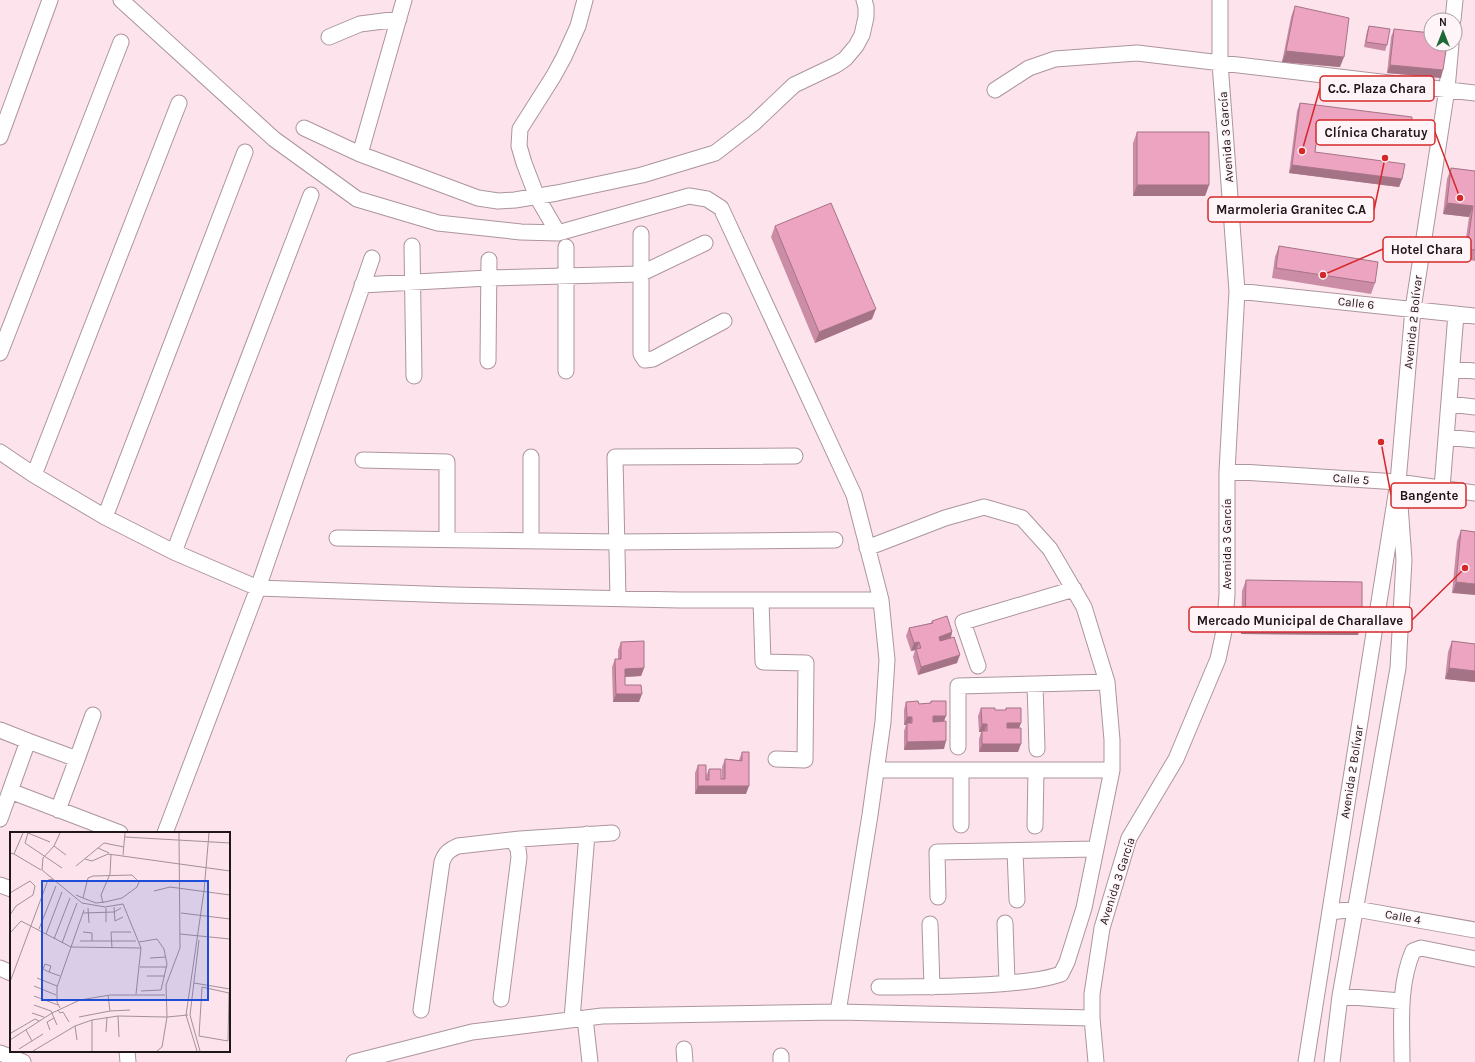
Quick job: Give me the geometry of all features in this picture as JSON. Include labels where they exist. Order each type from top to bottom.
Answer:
[{"type":"street","points":[[0,137],[50,0]]},
{"type":"street","points":[[121,0],[274,139],[357,199],[438,223],[521,232],[558,233],[689,196],[707,199],[721,208],[854,495],[880,600],[887,660],[883,722],[838,1012]]},
{"type":"street","points":[[360,154],[404,0]]},
{"type":"street","points":[[558,233],[537,197],[519,146],[520,129],[564,57],[578,26],[585,0]]},
{"type":"street","points":[[304,128],[360,154],[478,198],[498,201],[537,197],[642,175],[715,153],[754,123],[794,85],[845,59],[856,46],[862,35],[866,18],[864,0]]},
{"type":"street","name":"Avenida 3 García","points":[[1096,1062],[1092,1018],[1092,994],[1102,928],[1129,838],[1176,759],[1218,659],[1224,631],[1227,595],[1227,471],[1237,291],[1220,63],[1220,0]]},
{"type":"street","points":[[1454,12],[1455,0]]},
{"type":"street","points":[[329,37],[360,24],[399,19]]},
{"type":"street","points":[[0,353],[121,42]]},
{"type":"street","name":"Avenida 2 Bolívar","points":[[1306,1062],[1398,482],[1413,309],[1447,89],[1450,52]]},
{"type":"street","points":[[995,90],[1029,68],[1055,59],[1137,53],[1475,93]]},
{"type":"street","points":[[34,475],[179,104]]},
{"type":"street","points":[[105,517],[245,152]]},
{"type":"street","points":[[174,552],[311,195]]},
{"type":"street","points":[[641,234],[641,354],[645,360],[653,359],[724,321]]},
{"type":"street","points":[[362,285],[488,278],[640,274],[705,243]]},
{"type":"street","points":[[412,246],[414,376]]},
{"type":"street","points":[[566,247],[566,371]]},
{"type":"street","points":[[166,832],[258,588],[372,258]]},
{"type":"street","points":[[488,360],[489,260]]},
{"type":"street","name":"Calle 6","points":[[1237,291],[1475,316]]},
{"type":"street","points":[[1442,488],[1456,314]]},
{"type":"street","points":[[1452,369],[1475,372]]},
{"type":"street","points":[[1449,404],[1475,407]]},
{"type":"street","points":[[1446,437],[1475,440]]},
{"type":"street","points":[[0,452],[34,475],[105,517],[174,552],[258,588],[452,595],[761,600],[880,600]]},
{"type":"street","points":[[618,598],[615,457],[795,456]]},
{"type":"street","points":[[531,457],[531,540]]},
{"type":"street","points":[[363,460],[447,462],[447,539]]},
{"type":"street","name":"Calle 5","points":[[1227,471],[1398,482],[1475,493]]},
{"type":"street","name":"Avenida 2 Bolívar","points":[[1332,1062],[1340,996],[1398,668],[1404,560],[1398,482]]},
{"type":"street","points":[[867,548],[946,518],[984,507],[1022,518],[1050,549],[1084,607],[1107,682],[1112,740],[1112,770],[1084,908],[1067,962],[1061,974],[1047,979],[960,987],[879,987]]},
{"type":"street","points":[[337,538],[618,542],[835,540]]},
{"type":"street","points":[[978,666],[963,622],[1074,589]]},
{"type":"street","points":[[761,600],[763,662],[806,663],[805,760],[776,759]]},
{"type":"street","points":[[958,747],[958,686],[1107,682]]},
{"type":"street","points":[[1035,684],[1037,749]]},
{"type":"street","points":[[58,810],[93,715]]},
{"type":"street","points":[[0,730],[77,759]]},
{"type":"street","points":[[0,819],[28,741]]},
{"type":"street","points":[[876,770],[1112,770]]},
{"type":"street","points":[[961,770],[961,824]]},
{"type":"street","points":[[1035,826],[1036,770]]},
{"type":"street","points":[[10,791],[117,832]]},
{"type":"street","points":[[420,1010],[442,862],[450,849],[458,846],[513,840],[612,833]]},
{"type":"street","points":[[587,834],[578,1019],[590,1062]]},
{"type":"street","points":[[501,999],[519,857],[518,849],[513,840]]},
{"type":"street","points":[[938,897],[937,852],[1095,850]]},
{"type":"street","points":[[1015,851],[1017,900]]},
{"type":"street","points":[[0,884],[10,889]]},
{"type":"street","name":"Calle 4","points":[[1330,912],[1356,909],[1475,930]]},
{"type":"street","points":[[1006,923],[1007,983]]},
{"type":"street","points":[[930,924],[932,987]]},
{"type":"street","points":[[1402,1062],[1401,1001],[1413,951],[1421,948],[1475,959]]},
{"type":"street","points":[[0,968],[10,973]]},
{"type":"street","points":[[1340,996],[1401,1001]]},
{"type":"street","points":[[354,1062],[472,1032],[610,1016],[838,1012],[1092,1018]]},
{"type":"street","points":[[127,1052],[128,1062]]},
{"type":"street","points":[[0,1053],[23,1062]]},
{"type":"building","points":[[1295,6],[1349,18],[1344,57],[1286,51]]},
{"type":"building","points":[[1369,26],[1390,29],[1387,45],[1366,42]]},
{"type":"building","points":[[1394,29],[1423,32],[1423,52],[1446,52],[1443,70],[1390,65]]},
{"type":"building","points":[[1300,103],[1412,117],[1410,134],[1319,122],[1315,152],[1405,164],[1402,179],[1292,165]]},
{"type":"building","points":[[1137,132],[1209,132],[1209,185],[1137,185]]},
{"type":"building","points":[[1451,168],[1475,171],[1475,250],[1467,249],[1473,206],[1447,203]]},
{"type":"building","points":[[831,203],[876,309],[819,332],[775,226]]},
{"type":"building","points":[[1279,246],[1378,262],[1375,283],[1276,268]]},
{"type":"building","points":[[1461,530],[1475,532],[1475,584],[1456,582]]},
{"type":"building","points":[[1246,580],[1362,582],[1362,625],[1245,623]]},
{"type":"building","points":[[947,616],[952,632],[939,637],[940,641],[954,637],[960,655],[921,667],[916,649],[921,648],[919,642],[914,643],[909,628],[933,623],[932,621]]},
{"type":"building","points":[[644,641],[644,668],[625,669],[625,685],[641,685],[642,694],[616,694],[615,659],[621,659],[621,642]]},
{"type":"building","points":[[1452,641],[1475,644],[1475,671],[1449,668]]},
{"type":"building","points":[[918,701],[919,704],[931,703],[931,701],[946,701],[946,716],[933,716],[933,722],[946,721],[946,741],[907,742],[907,723],[912,723],[912,717],[907,717],[906,702]]},
{"type":"building","points":[[981,708],[1006,710],[1006,708],[1021,708],[1021,723],[1007,723],[1007,728],[1021,728],[1021,744],[982,744],[982,731],[987,731],[987,724],[982,724]]},
{"type":"building","points":[[742,752],[749,752],[749,786],[698,786],[698,765],[706,765],[706,780],[709,780],[709,769],[721,769],[721,779],[725,779],[725,759],[742,761]]},
{"type":"place","name":"C.C. Plaza Chara","points":[[1302,151]]},
{"type":"place","name":"Marmoleria Granitec C.A","points":[[1385,158]]},
{"type":"place","name":"Clínica Charatuy","points":[[1460,198]]},
{"type":"place","name":"Hotel Chara","points":[[1323,275]]},
{"type":"place","name":"Bangente","points":[[1381,442]]},
{"type":"place","name":"Mercado Municipal de Charallave","points":[[1465,568]]}]
